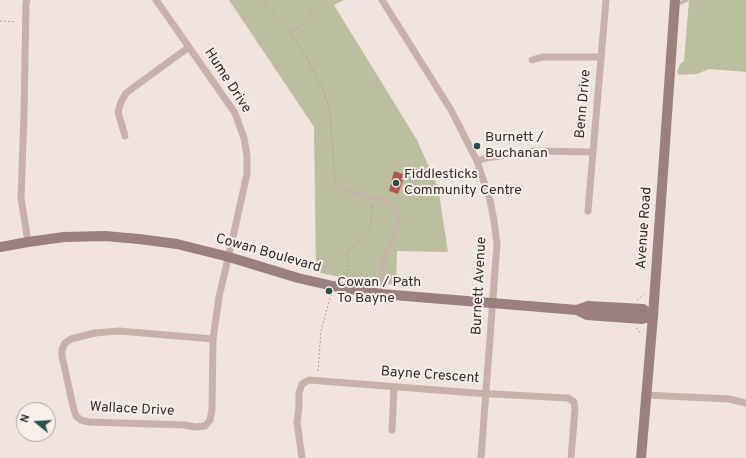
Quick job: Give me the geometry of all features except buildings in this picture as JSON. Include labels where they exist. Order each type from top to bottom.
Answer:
[{"type":"street","points":[[27,0],[21,198],[28,242]]},
{"type":"street","name":"Hume Drive","points":[[156,0],[235,113],[244,138],[247,156],[247,174],[229,257]]},
{"type":"street","name":"Burnett Avenue","points":[[382,0],[451,110],[477,161],[490,200],[497,244],[481,458]]},
{"type":"street","name":"Benn Drive","points":[[588,211],[606,0]]},
{"type":"street","name":"Avenue Road","points":[[641,458],[675,3]]},
{"type":"street","points":[[125,136],[118,112],[121,102],[126,94],[189,47]]},
{"type":"street","points":[[532,60],[542,57],[601,57]]},
{"type":"street","points":[[477,161],[486,158],[534,151],[593,152]]},
{"type":"street","name":"Cowan Boulevard","points":[[0,247],[64,237],[104,236],[139,239],[177,244],[229,257],[298,278],[333,286],[381,294],[577,310],[588,306],[643,309],[652,316]]},
{"type":"street","name":"Wallace Drive","points":[[213,339],[119,331],[95,333],[71,339],[64,343],[62,356],[76,416],[81,420],[89,422],[185,425],[195,427],[205,426],[210,420],[212,409],[213,339],[219,297],[229,257]]},
{"type":"street","name":"Bayne Crescent","points":[[302,458],[298,422],[299,393],[302,384],[309,380],[319,380],[328,382],[568,398],[574,402],[575,409],[571,458]]},
{"type":"street","points":[[392,430],[394,386]]},
{"type":"street","points":[[646,395],[730,399],[746,403]]},
{"type":"lane","points":[[675,3],[687,0]]},
{"type":"lane","points":[[335,188],[382,200],[392,205],[398,212],[399,223],[384,259],[381,294]]},
{"type":"path","points":[[261,0],[290,32],[308,60],[324,92],[330,112],[335,188]]},
{"type":"path","points":[[290,32],[298,28],[326,0]]},
{"type":"path","points":[[0,21],[16,22]]},
{"type":"path","points":[[346,280],[348,265],[347,253],[369,229],[372,218],[371,197]]},
{"type":"path","points":[[318,371],[321,331],[331,294]]},
{"type":"path","points":[[635,302],[644,294]]},
{"type":"path","points":[[634,326],[641,334]]},
{"type":"green space","points":[[229,0],[344,0],[334,5],[417,140],[438,187],[448,252],[397,251],[396,285],[345,278],[316,272],[314,127]]},
{"type":"green space","points":[[689,0],[746,0],[746,72],[709,69],[697,74],[679,75],[677,72],[680,64],[684,61]]},
{"type":"place","name":"Burnett / Buchanan","points":[[477,146]]},
{"type":"place","name":"Fiddlesticks Community Centre","points":[[396,183]]},
{"type":"place","name":"Cowan / Path To Bayne","points":[[329,291]]}]
